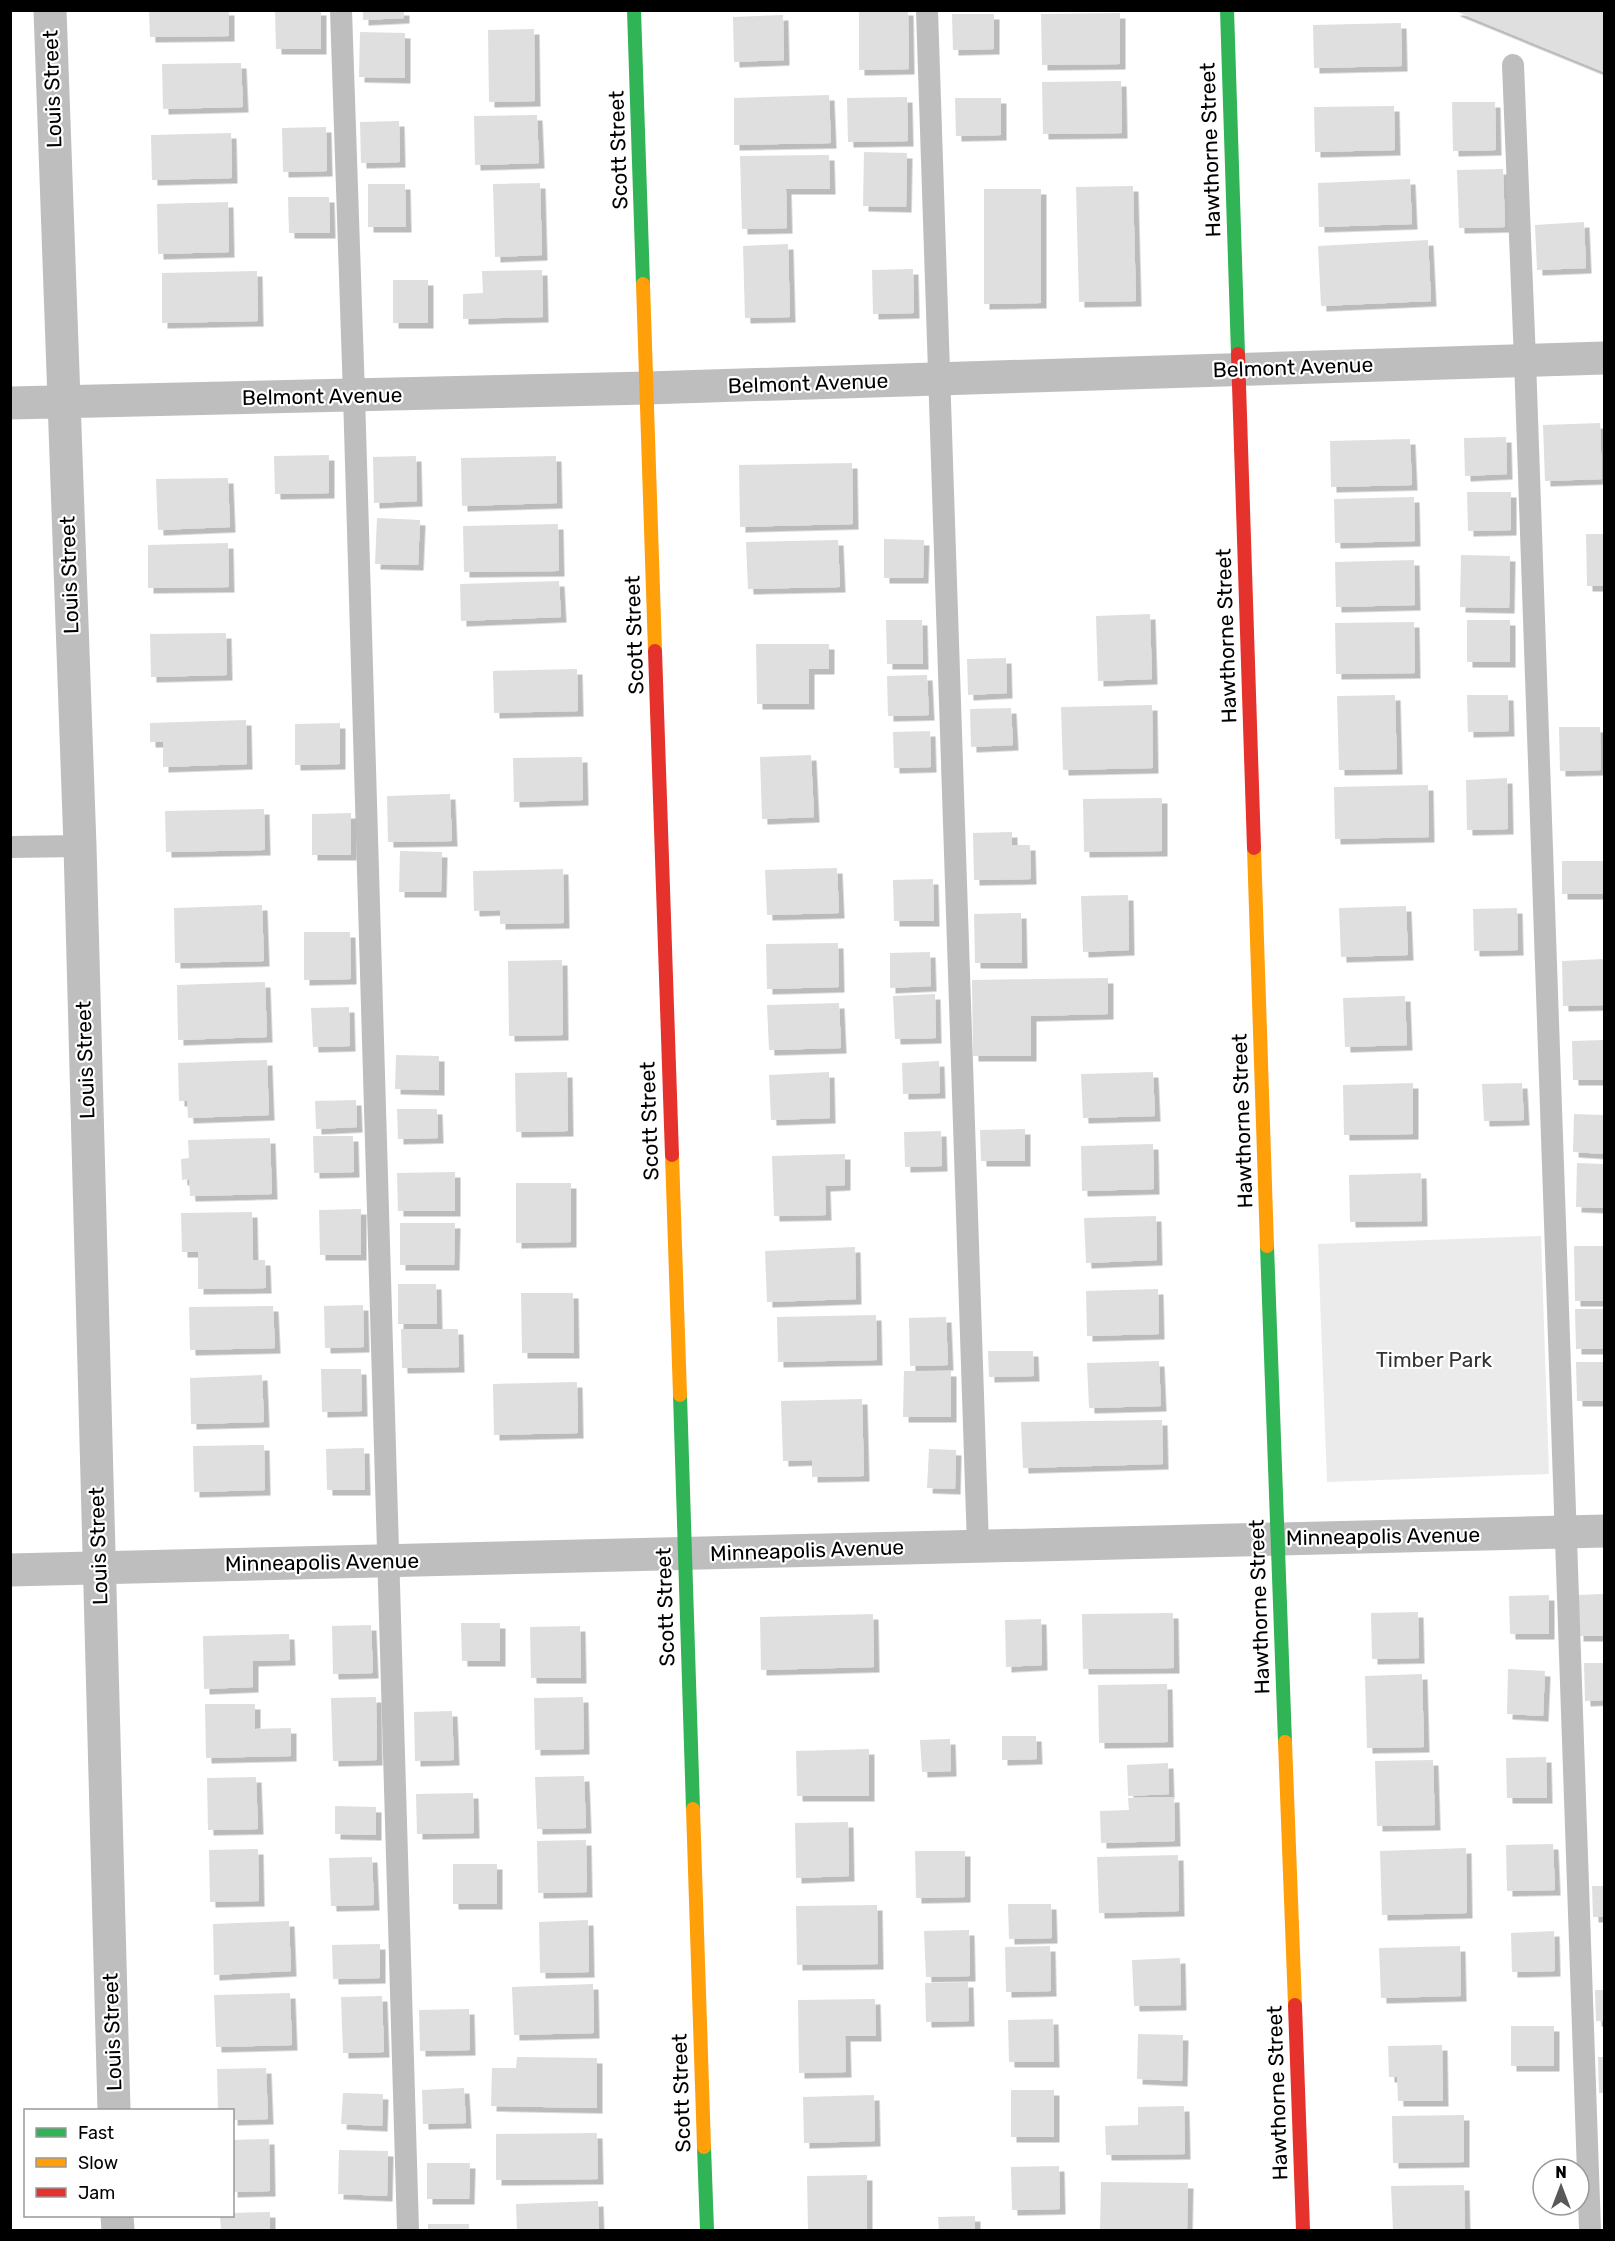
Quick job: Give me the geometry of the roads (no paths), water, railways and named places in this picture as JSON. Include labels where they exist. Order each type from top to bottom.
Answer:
[{"type":"street","name":"Louis Street","points":[[50,10],[62,402],[80,846],[114,2109]]},
{"type":"street","name":"Scott Street","points":[[634,10],[707,2230]]},
{"type":"street","name":"Hawthorne Street","points":[[1227,10],[1277,1539],[1303,2230]]},
{"type":"street","name":"Belmont Avenue","points":[[10,403],[647,388],[1605,358]]},
{"type":"street","name":"Minneapolis Avenue","points":[[10,1570],[1605,1531]]},
{"type":"lane","points":[[340,10],[354,395],[408,2230]]},
{"type":"lane","points":[[927,10],[978,1546]]},
{"type":"lane","points":[[1513,65],[1590,2230]]},
{"type":"lane","points":[[10,847],[80,846]]},
{"type":"park label","name":"Timber Park","points":[[1434,1359]]}]
